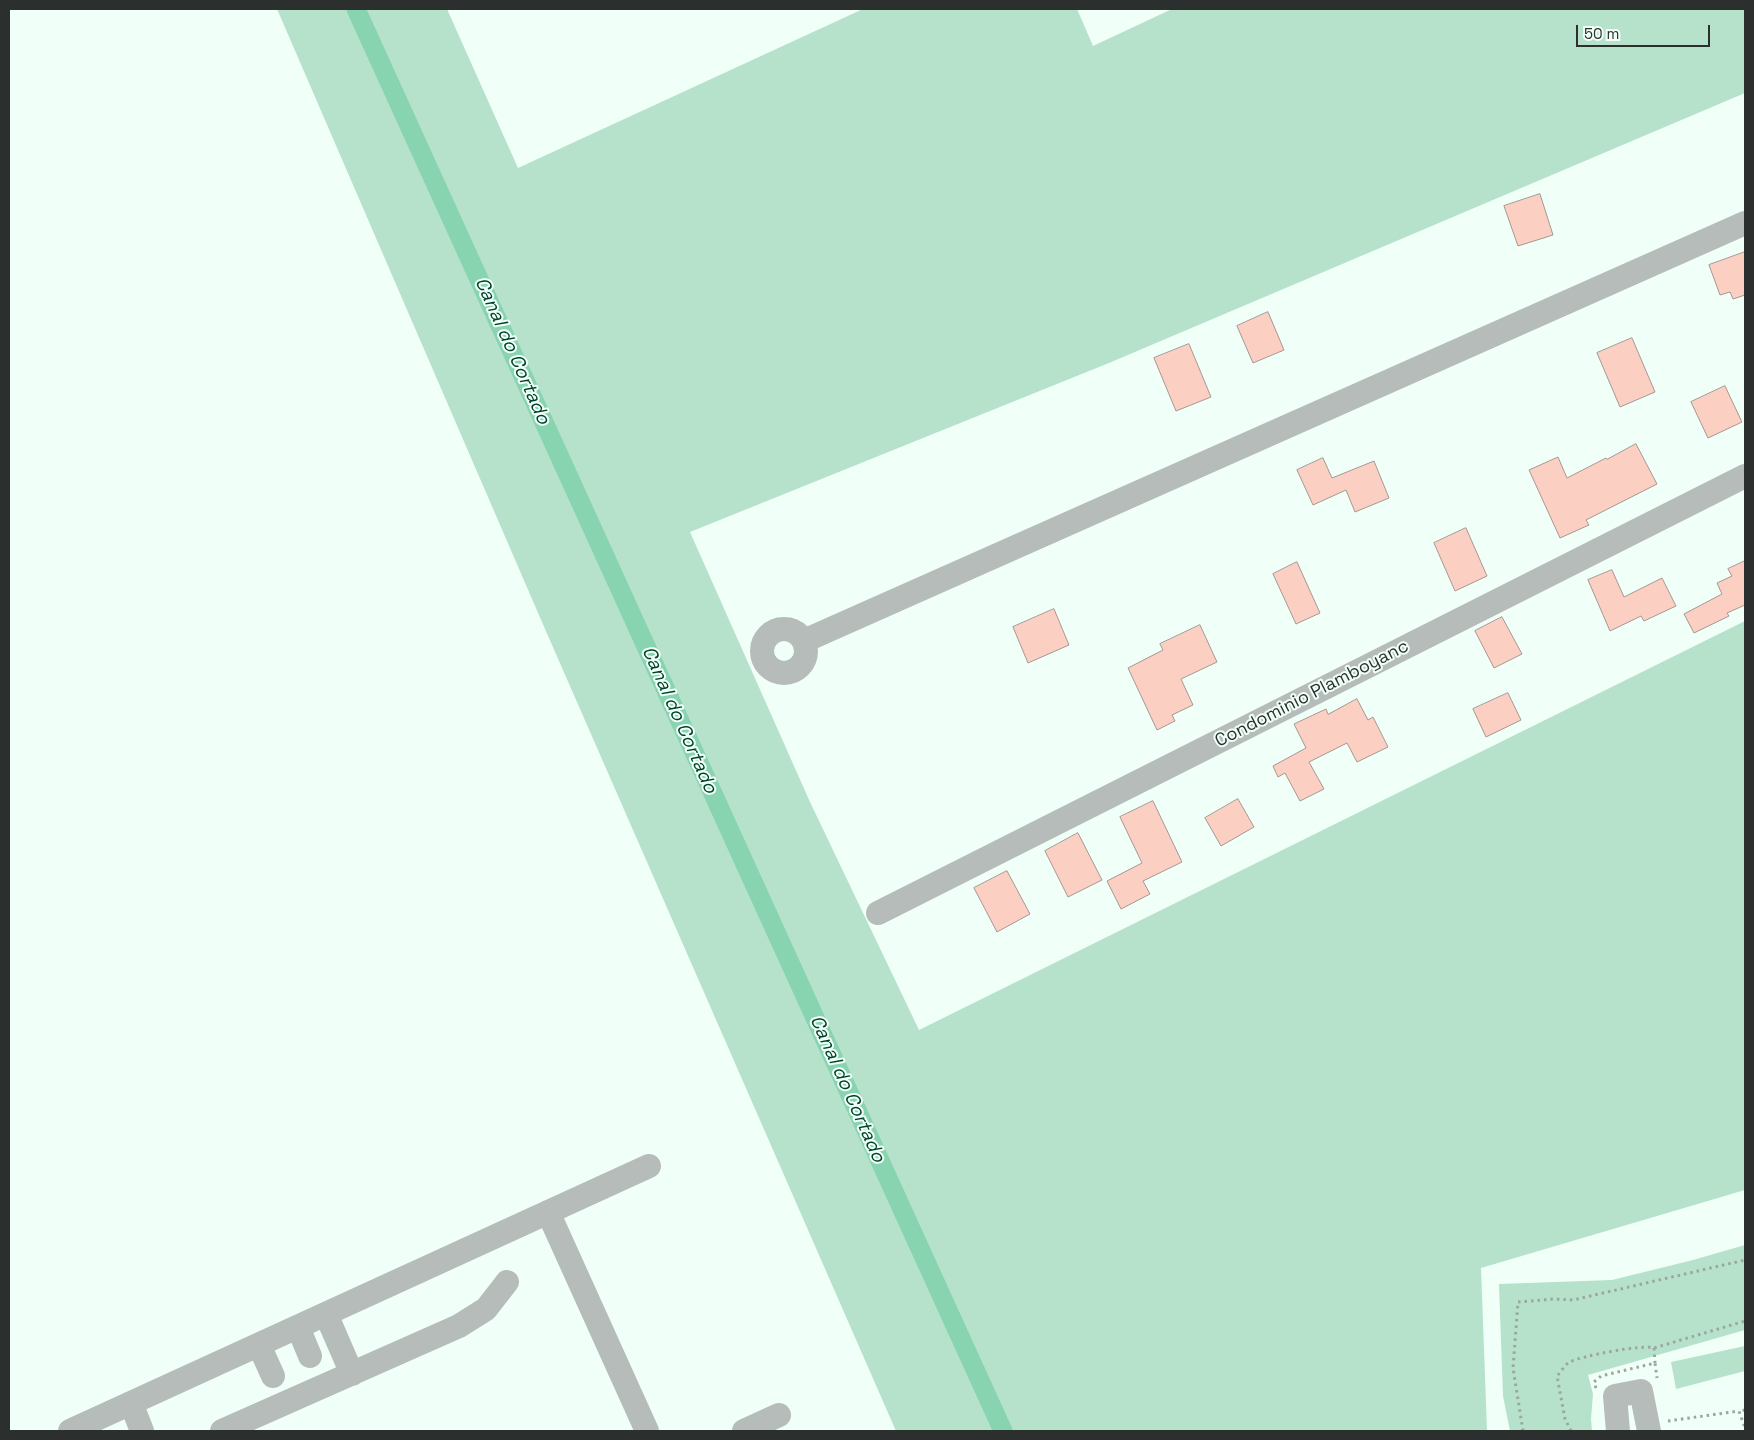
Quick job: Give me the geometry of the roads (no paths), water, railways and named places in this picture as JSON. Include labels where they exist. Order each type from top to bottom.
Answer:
[{"type":"street","points":[[804,640],[1745,223]]},
{"type":"street","name":"Condominio Plamboyanc","points":[[878,912],[1745,476]]},
{"type":"street","points":[[85,1428],[131,1403],[649,1166]]},
{"type":"street","points":[[548,1212],[646,1431]]},
{"type":"street","points":[[222,1431],[459,1326],[486,1309],[507,1282]]},
{"type":"street","points":[[326,1314],[352,1374]]},
{"type":"street","points":[[298,1327],[310,1356]]},
{"type":"street","points":[[259,1345],[273,1376]]},
{"type":"street","points":[[1618,1431],[1615,1396],[1641,1391],[1655,1426]]},
{"type":"street","points":[[131,1403],[142,1431]]},
{"type":"street","points":[[744,1431],[779,1415]]},
{"type":"waterway","name":"Canal do Cortado","points":[[356,9],[1003,1431]]}]
